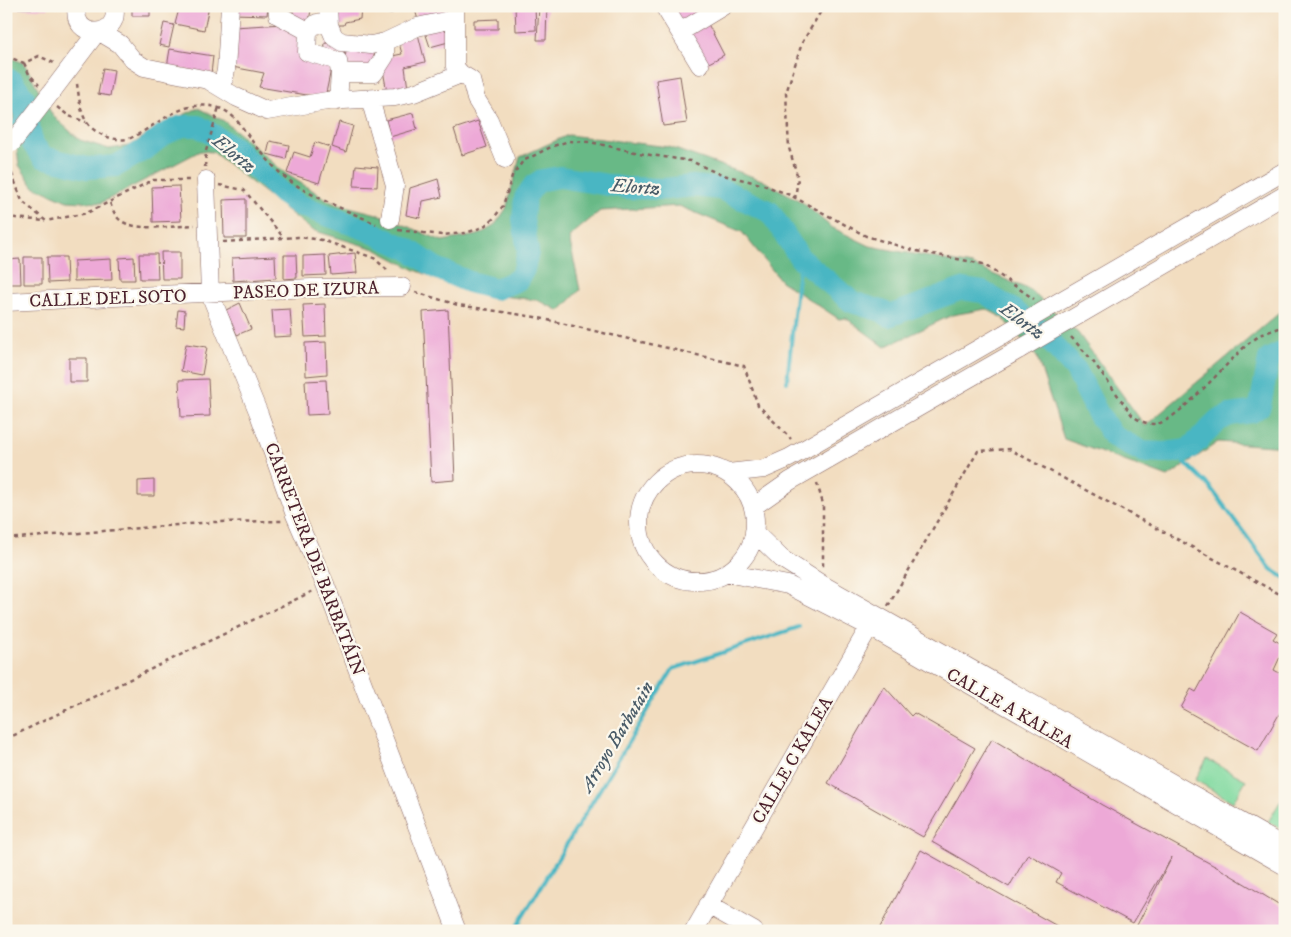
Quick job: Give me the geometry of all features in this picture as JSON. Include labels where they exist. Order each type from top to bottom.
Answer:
[{"type":"street","points":[[222,88],[226,70],[230,6]]},
{"type":"street","points":[[277,6],[278,15],[308,31]]},
{"type":"street","points":[[328,6],[329,25],[334,37],[342,42],[371,45],[385,42],[454,12],[455,67],[461,74],[471,80],[476,99],[489,120],[505,159]]},
{"type":"street","points":[[664,6],[700,65]]},
{"type":"street","points":[[680,32],[723,6]]},
{"type":"street","points":[[76,12],[88,31],[99,32],[120,44],[133,60],[144,68],[208,80],[236,98],[267,111],[414,93],[461,74]]},
{"type":"street","points":[[71,66],[76,12]]},
{"type":"street","points":[[114,13],[120,44]]},
{"type":"street","points":[[9,147],[99,32],[108,27],[114,13]]},
{"type":"street","points":[[329,25],[317,23],[308,31],[307,52],[338,61],[340,73],[338,101]]},
{"type":"street","points":[[340,73],[374,73],[385,56],[385,42]]},
{"type":"street","points":[[370,99],[396,185],[390,225]]},
{"type":"street","points":[[728,473],[764,469],[789,458],[1285,171]]},
{"type":"street","name":"CARRETERA DE BARBATÁIN","points":[[206,180],[210,294],[259,414],[296,515],[325,584],[458,931]]},
{"type":"street","points":[[753,507],[790,481],[1285,195]]},
{"type":"street","name":"PASEO DE IZURA","points":[[210,294],[311,288],[396,287]]},
{"type":"street","name":"CALLE DEL SOTO","points":[[6,302],[210,294]]},
{"type":"street","points":[[691,465],[710,466],[728,473],[743,488],[753,507],[754,532],[749,548],[739,562],[726,573],[708,580],[690,581],[672,576],[656,565],[645,550],[639,532],[640,513],[646,495],[658,480],[673,470],[691,465]]},
{"type":"street","name":"CALLE A KALEA","points":[[754,532],[782,559],[823,585],[873,621],[1285,866]]},
{"type":"street","name":"CALLE A KALEA","points":[[726,573],[788,585],[873,621],[1285,848]]},
{"type":"street","name":"CALLE C KALEA","points":[[694,931],[873,621]]},
{"type":"street","points":[[708,905],[754,931]]},
{"type":"path","points":[[6,56],[24,62],[39,56],[71,66],[86,122],[99,132],[117,140],[132,137],[181,108],[206,105],[219,108],[234,117],[257,147],[286,177],[344,210],[418,234],[442,235],[466,233],[482,227],[494,219],[503,206],[512,176],[523,161],[553,146],[569,141],[590,142],[644,154],[692,161],[719,174],[749,180],[795,199],[798,178],[789,148],[786,93],[802,42],[824,6]]},
{"type":"path","points":[[206,180],[206,151],[217,120],[219,108]]},
{"type":"path","points":[[6,168],[12,174],[22,201],[46,221]]},
{"type":"path","points":[[6,217],[46,221],[87,213],[153,180],[206,180],[220,186],[244,190],[284,238]]},
{"type":"path","points":[[110,203],[115,215],[122,222],[134,227],[208,225]]},
{"type":"path","points":[[209,242],[284,238],[322,240],[374,258],[386,269],[396,287],[458,305],[535,317],[744,366],[758,405],[791,440]]},
{"type":"path","points":[[873,621],[889,605],[978,451],[1009,449],[1285,598]]},
{"type":"path","points":[[817,483],[823,504],[823,585]]},
{"type":"path","points":[[6,539],[214,522],[282,521],[296,515]]},
{"type":"path","points":[[6,739],[325,584]]},
{"type":"green space","points":[[6,56],[24,63],[53,116],[80,140],[109,149],[130,146],[160,126],[198,108],[224,121],[286,174],[333,203],[381,215],[442,241],[478,235],[494,226],[506,209],[520,157],[568,135],[669,147],[762,180],[802,202],[831,227],[870,246],[972,265],[1030,290],[1078,333],[1145,426],[1284,309],[1285,447],[1218,442],[1168,477],[1064,439],[1037,357],[1003,318],[986,309],[952,315],[885,347],[846,318],[839,319],[781,281],[742,232],[679,206],[600,211],[569,237],[580,290],[560,311],[537,300],[475,293],[415,270],[375,249],[312,230],[213,152],[200,151],[101,203],[67,201],[33,186],[19,165],[10,94],[6,94]]},
{"type":"green space","points":[[1207,759],[1246,780],[1233,802],[1195,780]]},
{"type":"green space","points":[[1281,800],[1285,802],[1285,831],[1268,822]]},
{"type":"building","points":[[16,6],[48,6],[48,9],[16,8]]},
{"type":"building","points":[[132,6],[150,6],[150,16],[132,16]]},
{"type":"building","points":[[176,6],[209,6],[204,30],[175,24],[179,9]]},
{"type":"building","points":[[233,6],[268,6],[267,15],[233,14]]},
{"type":"building","points":[[282,6],[326,6],[326,11],[311,10],[309,21],[293,18],[293,10],[282,9]]},
{"type":"building","points":[[331,6],[361,6],[360,19],[345,22],[344,25],[332,25]]},
{"type":"building","points":[[388,6],[412,6],[412,7],[388,14]]},
{"type":"building","points":[[414,6],[452,6],[452,13],[418,20]]},
{"type":"building","points":[[515,6],[535,6],[536,30],[516,31]]},
{"type":"building","points":[[539,6],[547,6],[546,40],[537,40]]},
{"type":"building","points":[[672,6],[708,6],[683,26]]},
{"type":"building","points":[[498,19],[498,29],[474,29],[474,20]]},
{"type":"building","points":[[164,23],[174,25],[169,47],[159,45]]},
{"type":"building","points":[[447,23],[452,41],[430,47],[424,29]]},
{"type":"building","points":[[284,24],[301,34],[300,57],[332,64],[325,98],[259,87],[264,73],[232,67],[234,27]]},
{"type":"building","points":[[708,24],[724,55],[705,65],[689,34]]},
{"type":"building","points":[[418,34],[425,62],[405,67],[408,89],[387,93],[383,70],[387,57],[402,54],[398,39]]},
{"type":"building","points":[[325,43],[346,45],[344,56],[324,54]]},
{"type":"building","points":[[347,45],[375,50],[372,70],[344,65]]},
{"type":"building","points":[[170,49],[213,56],[211,74],[167,67]]},
{"type":"building","points":[[103,68],[114,70],[110,96],[98,94]]},
{"type":"building","points":[[680,76],[687,123],[663,126],[656,80]]},
{"type":"building","points":[[413,113],[417,129],[390,137],[386,120]]},
{"type":"building","points":[[478,121],[487,147],[462,155],[454,129]]},
{"type":"building","points":[[339,122],[353,126],[346,152],[332,147]]},
{"type":"building","points":[[270,141],[289,145],[286,159],[267,154]]},
{"type":"building","points":[[315,142],[330,147],[319,183],[287,173],[294,152],[310,157]]},
{"type":"building","points":[[356,165],[378,167],[377,187],[354,186]]},
{"type":"building","points":[[438,179],[442,197],[423,201],[420,218],[406,215],[410,188]]},
{"type":"building","points":[[179,186],[181,221],[153,222],[152,187]]},
{"type":"building","points":[[246,199],[246,238],[224,238],[223,200]]},
{"type":"building","points":[[161,252],[180,252],[180,279],[162,279]]},
{"type":"building","points":[[355,253],[357,273],[331,275],[329,256]]},
{"type":"building","points":[[139,254],[157,254],[158,279],[140,279]]},
{"type":"building","points":[[284,255],[296,255],[297,278],[284,279]]},
{"type":"building","points":[[325,255],[326,275],[303,276],[303,256]]},
{"type":"building","points":[[275,256],[276,278],[233,281],[232,258]]},
{"type":"building","points":[[24,257],[42,257],[42,284],[24,284]]},
{"type":"building","points":[[47,257],[66,257],[67,282],[48,283]]},
{"type":"building","points":[[134,257],[135,280],[120,280],[119,258]]},
{"type":"building","points":[[20,259],[21,284],[6,284],[6,260]]},
{"type":"building","points":[[111,259],[112,280],[74,281],[74,261]]},
{"type":"building","points":[[240,303],[251,329],[237,335],[226,310]]},
{"type":"building","points":[[325,304],[326,336],[305,337],[303,305]]},
{"type":"building","points":[[290,309],[292,336],[274,337],[272,310]]},
{"type":"building","points":[[178,310],[185,311],[184,327],[176,326]]},
{"type":"building","points":[[448,310],[455,480],[431,482],[423,312]]},
{"type":"building","points":[[326,342],[327,374],[306,376],[305,343]]},
{"type":"building","points":[[186,344],[207,347],[202,375],[181,371]]},
{"type":"building","points":[[69,358],[87,358],[87,382],[69,382]]},
{"type":"building","points":[[208,379],[210,416],[181,417],[179,380]]},
{"type":"building","points":[[326,380],[328,414],[307,415],[305,381]]},
{"type":"building","points":[[154,480],[154,496],[138,496],[138,481]]},
{"type":"building","points":[[1240,612],[1277,633],[1273,639],[1285,646],[1274,670],[1285,676],[1285,704],[1258,751],[1181,708],[1191,689],[1196,692]]},
{"type":"building","points":[[884,686],[911,716],[914,713],[975,748],[923,837],[828,783]]},
{"type":"building","points":[[992,739],[1102,805],[1222,870],[1285,908],[1285,931],[1134,931],[1172,857],[1133,923],[1056,882],[1061,873],[1028,854],[1009,887],[932,842]]},
{"type":"building","points":[[921,850],[1066,931],[878,931]]},
{"type":"waterway","name":"Elortz","points":[[6,78],[13,82],[24,97],[24,111],[33,144],[43,157],[87,168],[116,166],[147,148],[163,135],[182,126],[198,126],[235,148],[281,193],[299,205],[367,230],[408,249],[436,268],[469,282],[496,289],[518,280],[524,269],[528,252],[523,219],[525,198],[534,185],[542,180],[560,177],[626,188],[665,189],[693,186],[721,189],[770,212],[800,258],[852,302],[882,311],[889,316],[962,289],[983,292],[1012,309],[1041,331],[1076,370],[1097,412],[1113,436],[1143,452],[1165,453],[1188,450],[1219,420],[1230,415],[1252,412],[1260,406],[1269,359],[1285,351]]},
{"type":"waterway","points":[[6,131],[24,111]]},
{"type":"waterway","name":"Arroyo Barbatain","points":[[787,382],[800,258]]},
{"type":"waterway","points":[[1175,453],[1210,487],[1271,569],[1285,578]]},
{"type":"waterway","name":"Arroyo Barbatain","points":[[514,931],[673,669],[799,627]]}]
